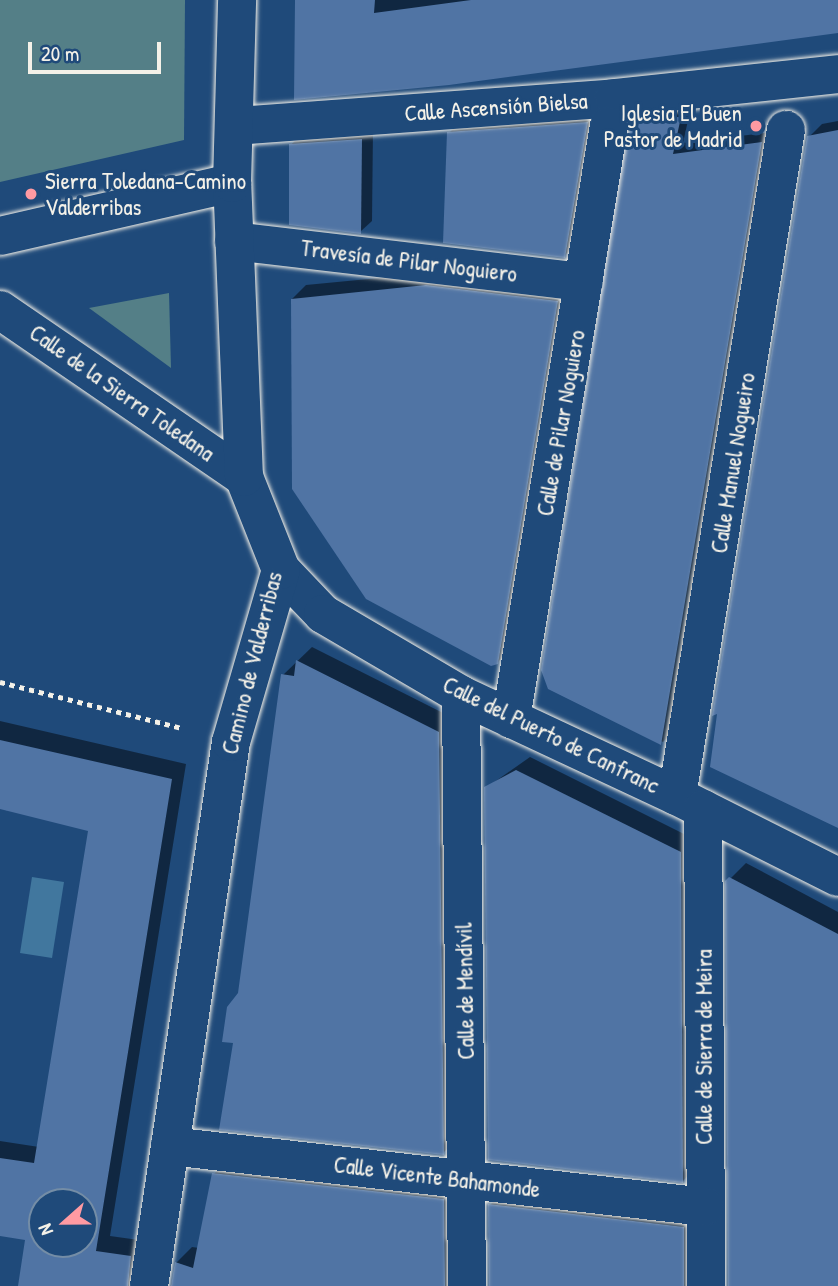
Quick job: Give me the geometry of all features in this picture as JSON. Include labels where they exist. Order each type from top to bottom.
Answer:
[{"type":"street","name":"Camino de Valderribas","points":[[149,1286],[231,742],[281,570],[244,477],[232,183],[236,126],[237,0]]},
{"type":"street","name":"Calle Ascensión Bielsa","points":[[236,126],[614,98],[838,74]]},
{"type":"street","name":"Calle de Pilar Noguiero","points":[[511,719],[609,126]]},
{"type":"street","name":"Calle Manuel Nogueiro","points":[[690,802],[786,130]]},
{"type":"street","points":[[0,236],[232,183]]},
{"type":"street","name":"Travesía de Pilar Noguiero","points":[[233,241],[584,282]]},
{"type":"street","name":"Calle de la Sierra Toledana","points":[[0,310],[244,477]]},
{"type":"street","name":"Calle del Puerto de Canfranc","points":[[281,570],[323,614],[461,695],[690,802],[838,877]]},
{"type":"street","name":"Calle de Mendívil","points":[[461,695],[467,1286]]},
{"type":"street","name":"Calle de Sierra de Meira","points":[[690,802],[706,1286]]},
{"type":"street","name":"Calle Vicente Bahamonde","points":[[170,1146],[705,1207]]},
{"type":"path","points":[[0,682],[183,728]]},
{"type":"green space","points":[[0,0],[185,0],[184,140],[0,182]]},
{"type":"green space","points":[[169,293],[171,368],[89,308]]},
{"type":"water","points":[[32,877],[64,882],[52,958],[20,953]]},
{"type":"building","points":[[295,0],[375,0],[374,13],[471,0],[838,0],[838,33],[449,85],[294,100]]},
{"type":"building","points":[[681,117],[673,154],[762,142],[661,745],[548,689],[541,670],[629,118]]},
{"type":"building","points":[[588,122],[565,258],[443,243],[447,132]]},
{"type":"building","points":[[838,130],[838,828],[710,767],[717,714],[712,716],[807,136]]},
{"type":"building","points":[[362,139],[361,234],[289,225],[289,144]]},
{"type":"building","points":[[426,285],[558,301],[498,664],[491,666],[366,599],[292,489],[291,299]]},
{"type":"building","points":[[296,660],[439,732],[444,1155],[219,1130],[233,1043],[222,1042],[227,1007],[238,993],[281,674],[294,676]]},
{"type":"building","points":[[0,740],[172,779],[98,1239],[98,1188],[28,1188],[28,1258],[98,1258],[98,1251],[131,1256],[128,1286],[18,1286],[25,1240],[0,1236],[0,1158],[34,1163],[88,831],[0,809]]},
{"type":"building","points":[[516,770],[681,852],[683,1183],[488,1160],[484,787]]},
{"type":"building","points":[[729,877],[838,934],[838,1286],[728,1286],[725,881]]},
{"type":"building","points":[[212,1173],[444,1199],[445,1286],[171,1286],[175,1262],[193,1268]]},
{"type":"building","points":[[488,1204],[684,1227],[684,1286],[489,1286]]},
{"type":"place","name":"Iglesia El Buen Pastor de Madrid","points":[[756,126]]},
{"type":"place","name":"Sierra Toledana-Camino Valderribas","points":[[31,194]]}]
